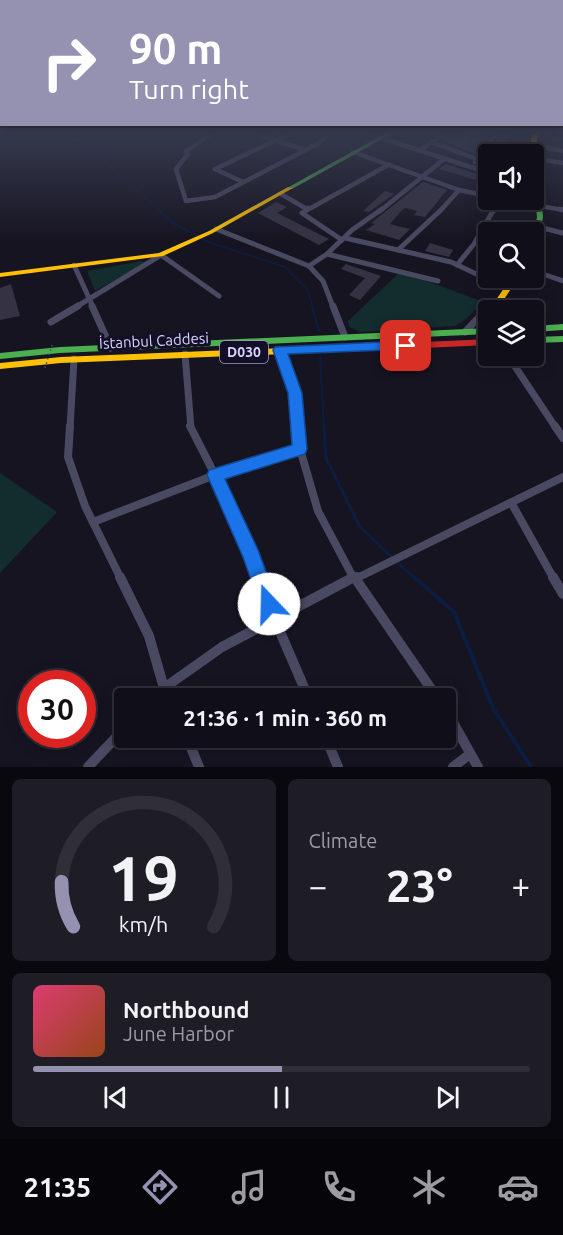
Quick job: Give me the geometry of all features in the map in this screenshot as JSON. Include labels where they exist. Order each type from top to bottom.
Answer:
[{"type":"street","points":[[176,169],[186,201],[215,197],[268,169]]},
{"type":"street","points":[[215,169],[243,182]]},
{"type":"street","points":[[51,322],[161,255],[214,231],[324,169]]},
{"type":"street","points":[[381,169],[302,213],[323,229],[344,239],[457,265],[478,275]]},
{"type":"street","points":[[399,169],[459,190],[478,194]]},
{"type":"street","points":[[309,266],[432,169]]},
{"type":"street","points":[[398,250],[436,216],[459,190]]},
{"type":"street","points":[[281,194],[305,208],[311,208]]},
{"type":"street","points":[[544,206],[563,210]]},
{"type":"street","points":[[457,265],[474,244],[494,210]]},
{"type":"street","points":[[544,228],[563,233]]},
{"type":"street","points":[[214,231],[309,266],[323,281],[345,337]]},
{"type":"street","points":[[327,254],[438,281]]},
{"type":"street","points":[[0,275],[161,255],[219,296]]},
{"type":"street","points":[[74,265],[111,348]]},
{"type":"street","points":[[544,274],[563,281]]},
{"type":"street","points":[[498,300],[506,288]]},
{"type":"street","points":[[465,332],[478,318]]},
{"type":"street","points":[[544,328],[563,327]]},
{"type":"street","name":"İstanbul Caddesi","points":[[0,356],[111,348],[478,331]]},
{"type":"street","points":[[544,340],[563,339]]},
{"type":"street","name":"İstanbul Caddesi","points":[[0,366],[74,359],[478,342]]},
{"type":"street","points":[[280,350],[295,393],[300,449],[318,512],[355,578],[430,688]]},
{"type":"street","points":[[185,354],[189,424],[252,556],[275,620],[304,688]]},
{"type":"street","points":[[74,359],[68,458],[93,522],[149,636],[164,688],[222,648],[355,578],[512,504],[563,477]]},
{"type":"street","points":[[515,366],[563,438]]},
{"type":"street","points":[[93,522],[215,475],[300,449]]},
{"type":"street","points":[[512,504],[563,594]]},
{"type":"street","points":[[456,728],[478,767]]},
{"type":"street","points":[[88,767],[114,740]]},
{"type":"street","points":[[191,748],[199,767]]},
{"type":"street","points":[[330,748],[338,767]]},
{"type":"street","points":[[453,767],[470,754]]},
{"type":"path","points":[[45,368],[52,345]]},
{"type":"green space","points":[[142,261],[145,263],[95,291],[87,271]]},
{"type":"green space","points":[[401,271],[478,300],[478,307],[455,326],[360,332],[349,327],[348,321]]},
{"type":"green space","points":[[0,473],[57,512],[0,573]]},
{"type":"building","points":[[439,169],[461,169],[478,174],[476,180]]},
{"type":"building","points":[[423,182],[447,190],[425,217],[414,215],[417,211],[405,208],[402,210],[390,224],[410,229],[399,240],[366,230],[375,224],[371,223]]},
{"type":"building","points":[[385,191],[394,194],[369,212],[363,211]]},
{"type":"building","points":[[276,202],[287,207],[277,213],[329,239],[319,245],[258,213]]},
{"type":"building","points":[[430,243],[453,250],[449,257],[425,251]]},
{"type":"building","points":[[346,264],[381,276],[360,300],[349,295],[365,278],[341,269]]},
{"type":"building","points":[[11,284],[20,316],[0,320],[0,288]]},
{"type":"waterway","points":[[114,169],[173,223],[208,242],[285,267],[308,290],[313,307]]},
{"type":"waterway","points":[[312,306],[319,331]]},
{"type":"waterway","points":[[320,356],[324,428]]},
{"type":"waterway","points":[[324,426],[326,458],[360,527],[393,558]]},
{"type":"waterway","points":[[397,562],[416,579]]},
{"type":"waterway","points":[[414,577],[454,612],[493,708],[531,767]]},
{"type":"traffic: fast","points":[[290,188],[325,169]]},
{"type":"traffic: fast","points":[[539,210],[539,222]]},
{"type":"traffic: fast","points":[[544,328],[563,327]]},
{"type":"traffic: fast","points":[[0,356],[60,350],[478,331]]},
{"type":"traffic: fast","points":[[544,340],[563,339]]},
{"type":"traffic: slow","points":[[0,275],[161,255],[211,232],[290,188]]},
{"type":"traffic: slow","points":[[500,300],[507,288]]},
{"type":"traffic: slow","points":[[0,366],[61,360],[358,348]]},
{"type":"traffic: jam","points":[[358,348],[478,343]]},
{"type":"route","points":[[269,604],[252,556],[215,475],[300,449],[295,393],[280,350],[406,346]]}]
